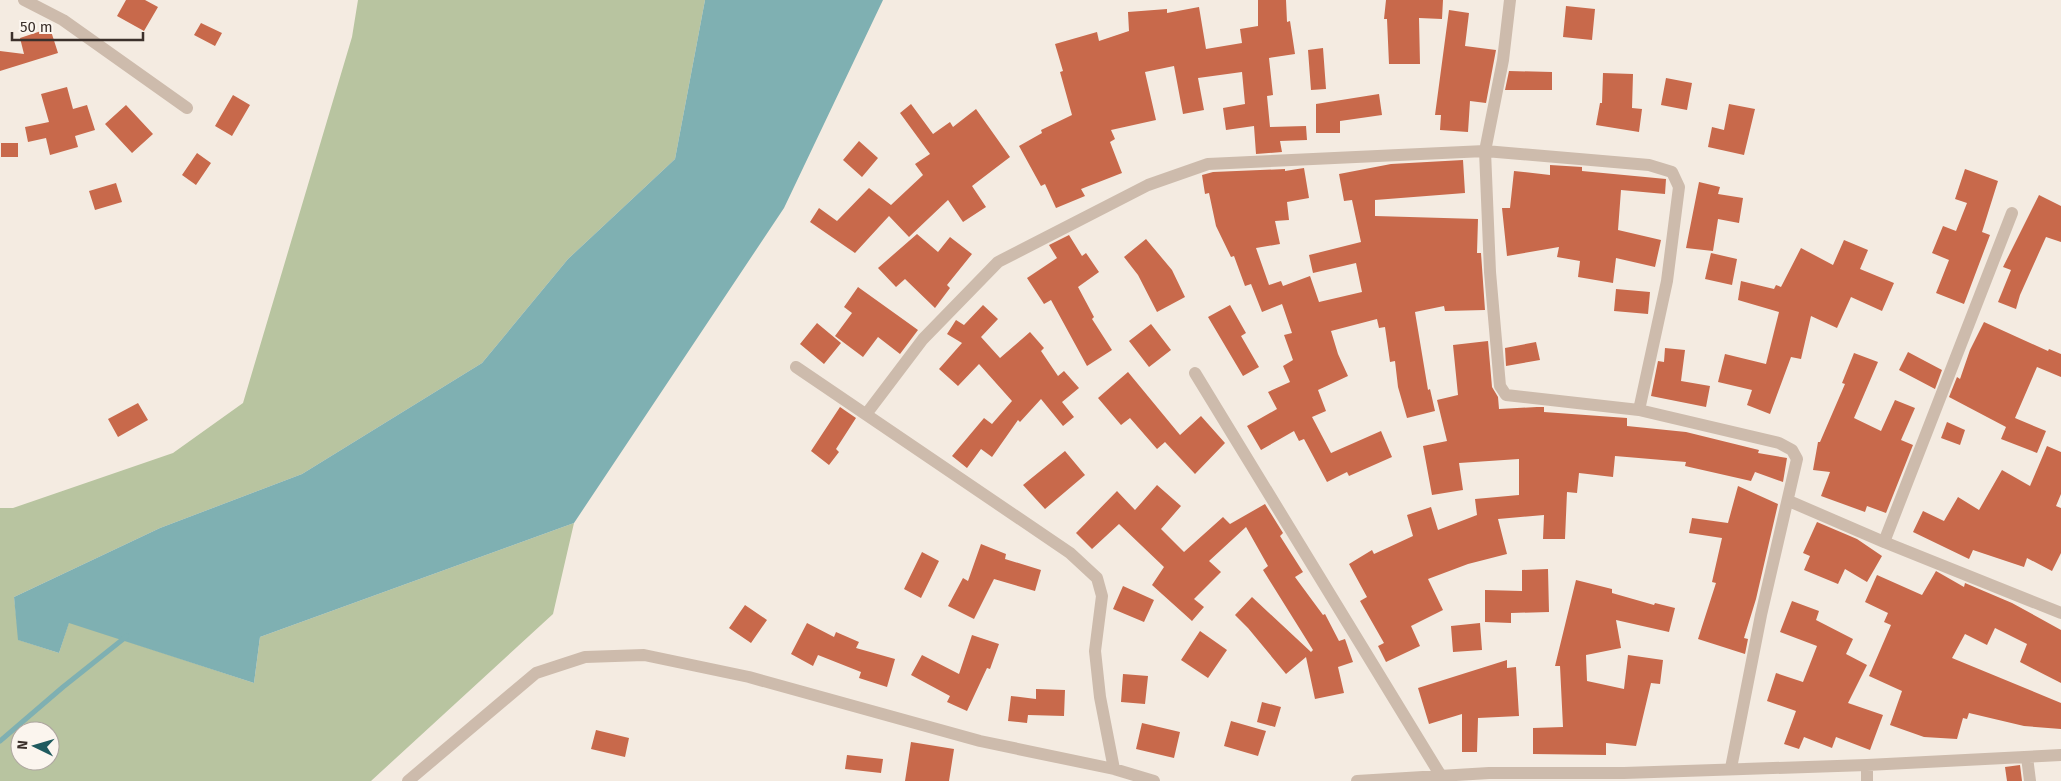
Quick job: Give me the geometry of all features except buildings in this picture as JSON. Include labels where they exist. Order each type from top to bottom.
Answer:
[{"type":"street","points":[[24,0],[63,20],[187,108]]},
{"type":"street","points":[[1510,0],[1503,60],[1485,151],[1490,272],[1500,386],[1506,395],[1639,410],[1779,443],[1792,450],[1797,459],[1789,501],[1761,615],[1731,768]]},
{"type":"street","points":[[867,413],[923,339],[998,262],[1148,184],[1208,164],[1485,151],[1649,165],[1672,172],[1679,187],[1668,281],[1639,410]]},
{"type":"street","points":[[1884,542],[2012,213]]},
{"type":"street","points":[[796,367],[867,413],[1070,553],[1097,578],[1102,596],[1095,651],[1100,697],[1114,769]]},
{"type":"street","points":[[1195,373],[1440,779]]},
{"type":"street","points":[[1789,501],[2061,614]]},
{"type":"street","points":[[408,781],[536,673],[585,656],[644,655],[749,677],[980,741],[1114,769],[1154,781]]},
{"type":"street","points":[[1357,781],[1440,779],[1489,773],[1623,777],[1731,768],[1867,765],[2061,755]]},
{"type":"street","points":[[2027,757],[2030,781]]},
{"type":"street","points":[[1867,765],[1867,781]]},
{"type":"green space","points":[[358,0],[705,0],[675,159],[568,259],[482,363],[302,474],[160,528],[14,597],[19,640],[59,653],[69,622],[254,683],[260,637],[574,523],[553,614],[371,781],[0,781],[0,508],[13,508],[173,453],[243,403],[352,37]]},
{"type":"water","points":[[705,0],[883,0],[784,208],[574,523],[260,637],[254,683],[69,623],[59,653],[18,640],[14,597],[160,528],[302,474],[482,363],[568,259],[675,159]]},
{"type":"waterway","points":[[0,741],[127,636]]}]
